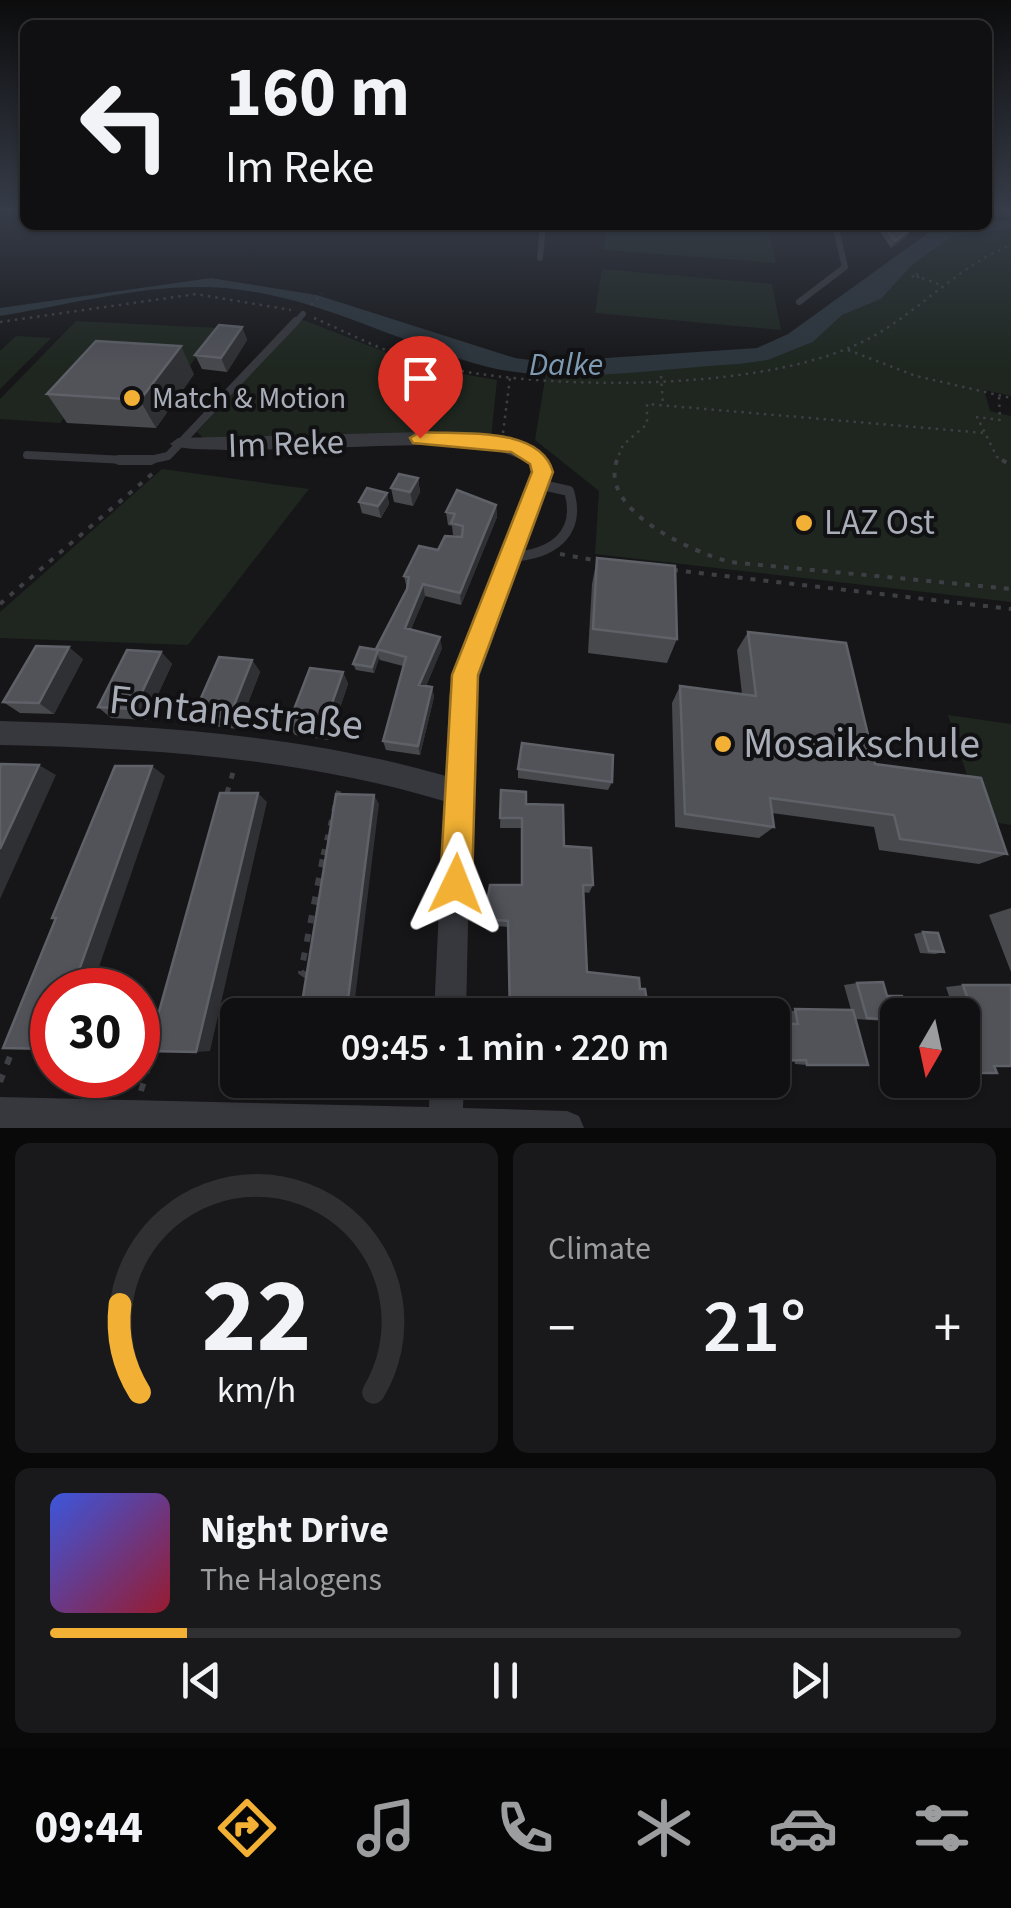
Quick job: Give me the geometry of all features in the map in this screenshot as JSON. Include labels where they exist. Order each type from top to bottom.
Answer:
[{"type":"street","name":"Im Reke","points":[[173,450],[420,438],[502,443],[540,460],[538,484]]},
{"type":"street","points":[[451,998],[465,675],[538,484]]},
{"type":"street","name":"Fontanestraße","points":[[0,733],[240,750],[398,772],[460,793]]},
{"type":"street","points":[[445,1126],[446,1098]]},
{"type":"street","points":[[0,1114],[568,1128]]},
{"type":"lane","points":[[800,302],[844,265]]},
{"type":"lane","points":[[27,456],[145,461],[173,450],[303,314]]},
{"type":"lane","points":[[510,556],[531,557],[554,550],[566,535],[575,504],[569,490],[538,484]]},
{"type":"path","points":[[0,322],[196,294],[267,302],[426,364],[510,378],[749,372],[847,350],[907,314],[967,265]]},
{"type":"path","points":[[920,276],[941,284]]},
{"type":"path","points":[[314,302],[322,294]]},
{"type":"path","points":[[847,350],[916,376],[1011,398]]},
{"type":"path","points":[[662,376],[663,405]]},
{"type":"path","points":[[502,443],[510,378]]},
{"type":"path","points":[[999,396],[1000,420],[977,418],[997,457],[1011,464]]},
{"type":"path","points":[[986,433],[647,404],[647,424],[626,444],[617,476],[632,512],[677,546],[730,562],[1011,589]]},
{"type":"path","points":[[1000,412],[1011,415]]},
{"type":"path","points":[[0,604],[173,450]]},
{"type":"path","points":[[554,550],[564,557],[602,562]]},
{"type":"path","points":[[661,568],[1011,609]]},
{"type":"path","points":[[223,804],[240,750]]},
{"type":"path","points":[[306,987],[308,972],[301,972],[344,764]]},
{"type":"path","points":[[0,1082],[15,1045]]},
{"type":"path","points":[[134,1116],[139,1098]]},
{"type":"shaded area","name":"LAZ Ost","points":[[1011,265],[1011,396],[984,390],[990,411],[1011,416],[1011,602],[595,554],[599,491],[535,440],[546,373],[768,360],[813,342],[841,315],[881,299],[911,266]]},
{"type":"shaded area","points":[[602,269],[772,284],[781,330],[595,313]]},
{"type":"shaded area","points":[[301,319],[423,367],[497,380],[491,438],[208,442],[197,432]]},
{"type":"shaded area","points":[[76,321],[217,328],[186,371],[109,366],[60,423],[0,419],[0,399]]},
{"type":"shaded area","points":[[16,336],[51,338],[0,389],[0,351]]},
{"type":"shaded area","points":[[162,469],[309,489],[188,645],[0,638],[0,612]]},
{"type":"shaded area","points":[[948,715],[1011,724],[1011,825],[981,820]]},
{"type":"water","name":"Dalke","points":[[884,265],[913,265],[881,299],[842,315],[813,342],[768,360],[613,374],[549,375],[488,367],[300,302],[234,289],[146,290],[0,316],[0,308],[211,278],[317,295],[515,358],[546,362],[757,348],[788,334]]},
{"type":"building","points":[[219,325],[242,327],[221,358],[195,355]]},
{"type":"building","points":[[96,341],[181,346],[140,400],[47,394]]},
{"type":"building","points":[[399,474],[418,478],[410,492],[391,488]]},
{"type":"building","points":[[367,488],[387,493],[378,506],[359,502]]},
{"type":"building","points":[[457,490],[496,505],[460,593],[423,584],[405,628],[440,637],[419,685],[432,687],[418,746],[383,741],[406,657],[376,649],[407,589],[409,577],[404,576],[419,546],[438,550],[445,536],[462,537],[463,526],[451,523],[455,514],[446,512]]},
{"type":"building","points":[[597,558],[675,566],[677,639],[593,629]]},
{"type":"building","points":[[748,632],[846,643],[875,764],[981,778],[1007,854],[900,839],[894,815],[770,798],[774,827],[685,814],[680,686],[756,696]]},
{"type":"building","points":[[36,646],[69,647],[39,703],[3,702]]},
{"type":"building","points":[[360,647],[378,650],[372,667],[353,664]]},
{"type":"building","points":[[127,650],[161,652],[134,709],[98,707]]},
{"type":"building","points":[[219,657],[252,660],[229,718],[194,714]]},
{"type":"building","points":[[310,668],[343,672],[323,729],[288,725]]},
{"type":"building","points":[[522,743],[613,755],[612,782],[518,769]]},
{"type":"building","points":[[39,765],[0,849],[0,767]]},
{"type":"building","points":[[115,766],[152,766],[80,968],[36,968],[56,918],[52,918]]},
{"type":"building","points":[[501,790],[526,792],[526,804],[563,805],[564,846],[591,848],[593,885],[583,885],[587,972],[639,978],[646,998],[510,998],[508,921],[484,919],[490,885],[522,885],[522,818],[500,818]]},
{"type":"building","points":[[220,793],[258,793],[196,1052],[160,1051],[160,1008]]},
{"type":"building","points":[[336,794],[374,795],[348,998],[303,998]]},
{"type":"building","points":[[923,932],[938,933],[944,952],[929,951]]},
{"type":"building","points":[[30,982],[30,1049],[3,1048]]},
{"type":"building","points":[[883,982],[887,996],[903,998],[880,998],[880,1019],[867,1018],[857,983]]},
{"type":"building","points":[[963,985],[1011,985],[1011,1066],[994,1066],[997,1073],[980,1073],[980,998],[967,998]]},
{"type":"building","points":[[795,1009],[853,1010],[868,1065],[807,1065],[806,1060],[790,1060],[790,1024],[798,1024]]},
{"type":"place","name":"Match & Motion","points":[[132,398]]},
{"type":"place","name":"LAZ Ost","points":[[804,523]]},
{"type":"place","name":"Mosaikschule","points":[[723,744]]},
{"type":"route","points":[[420,438],[515,446],[540,460],[542,472],[465,675],[456,884]]}]
